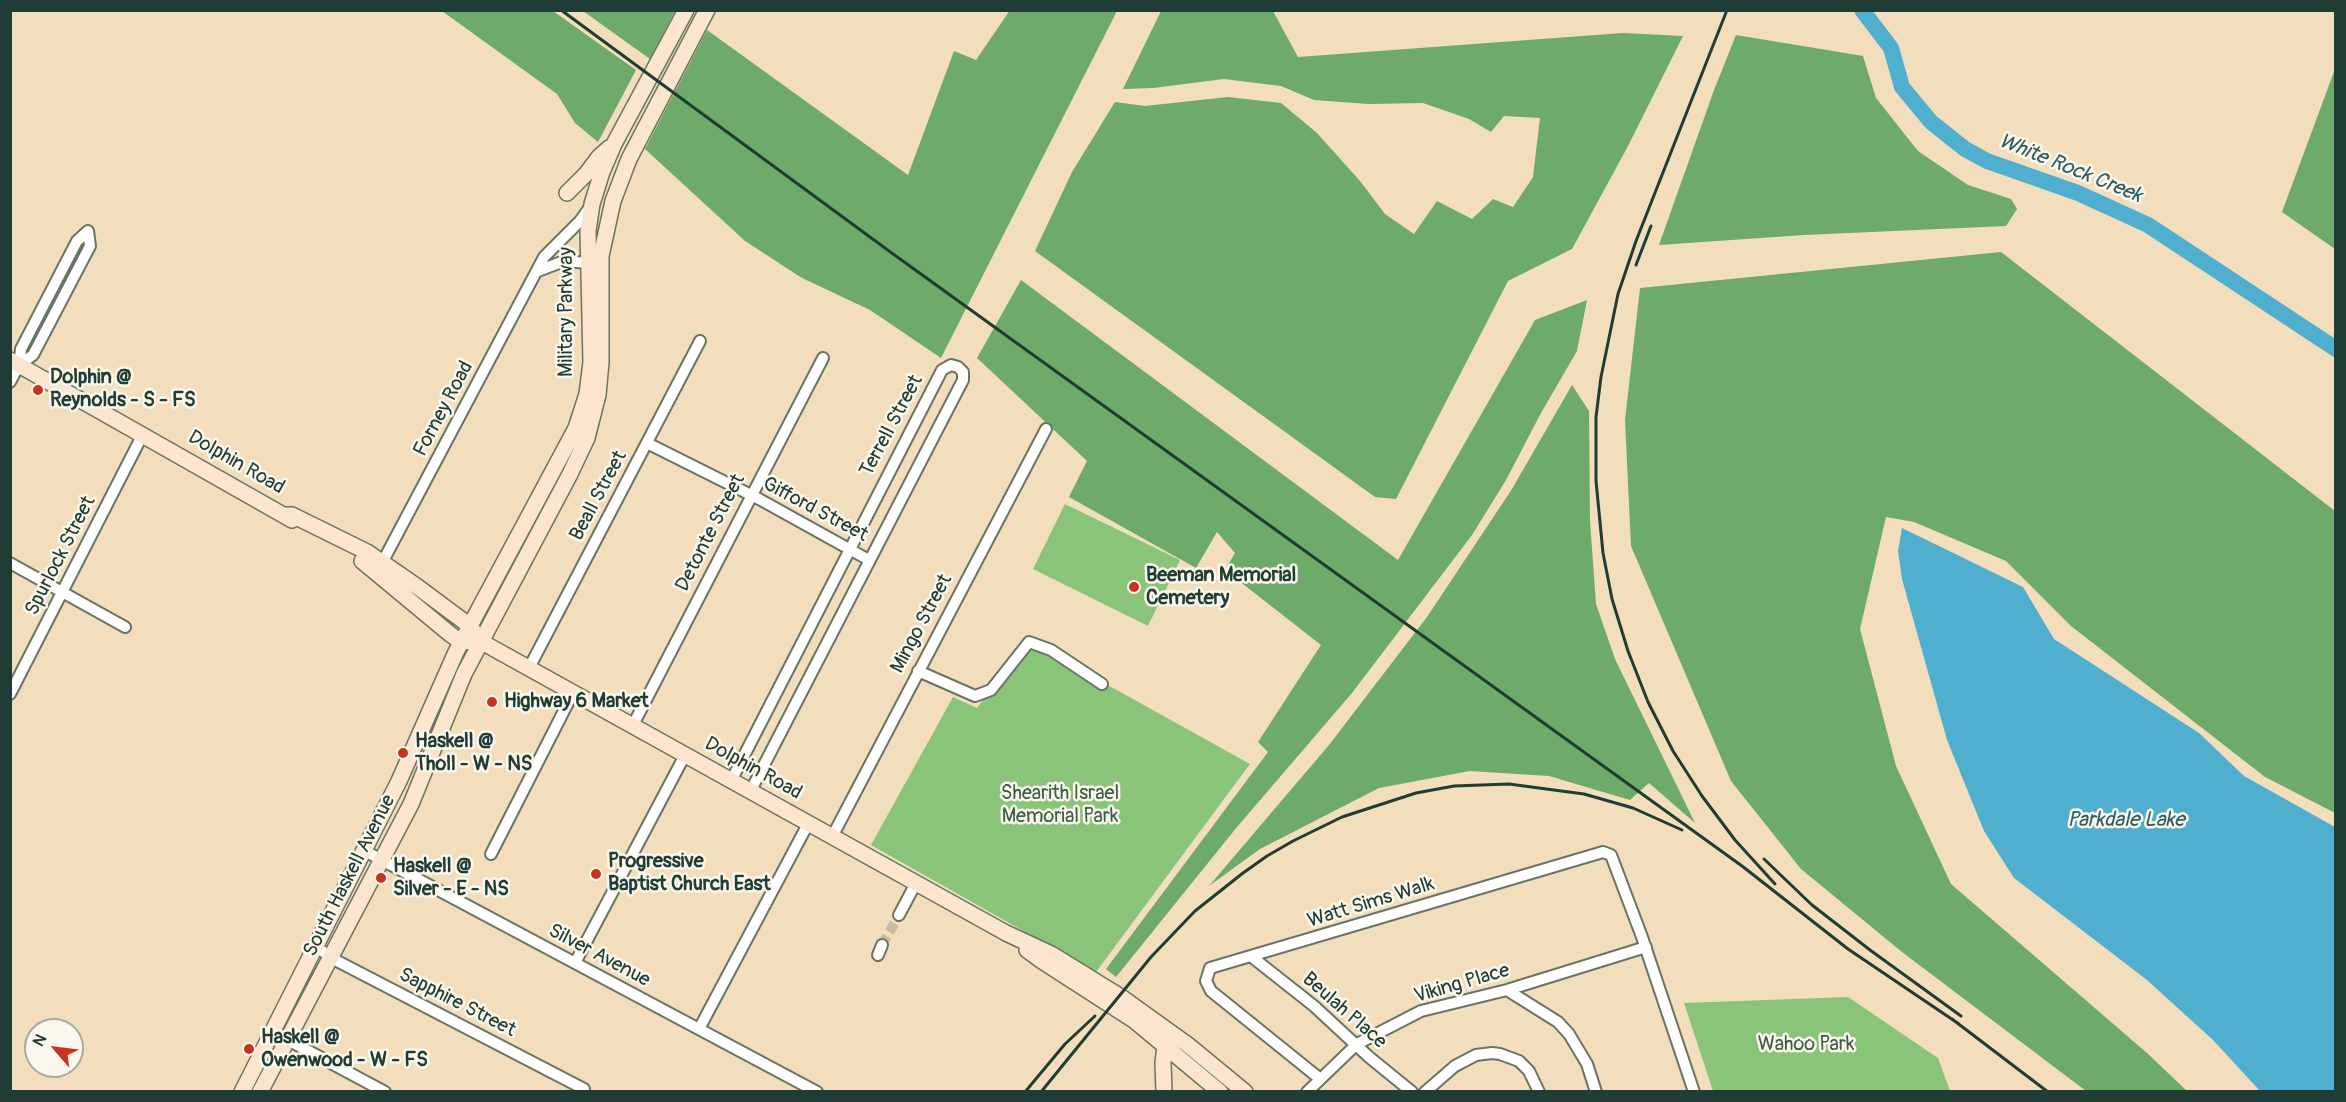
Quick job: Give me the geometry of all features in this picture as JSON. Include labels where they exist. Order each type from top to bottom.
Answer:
[{"type":"main road","name":"Military Parkway","points":[[480,641],[570,474],[594,418],[601,362],[595,259],[588,231],[592,204],[614,144],[686,10]]},
{"type":"main road","name":"Military Parkway","points":[[461,642],[582,413],[591,362],[595,259],[620,180],[707,10]]},
{"type":"main road","points":[[567,193],[599,157],[614,144]]},
{"type":"main road","name":"Dolphin Road","points":[[15,363],[370,566],[461,642]]},
{"type":"main road","name":"Dolphin Road","points":[[283,515],[292,514],[382,563],[470,626],[480,641],[1006,933],[1051,954],[1124,999],[1168,1039]]},
{"type":"main road","points":[[461,642],[480,641]]},
{"type":"main road","name":"South Haskell Avenue","points":[[260,1092],[417,790],[453,695],[480,641]]},
{"type":"main road","name":"South Haskell Avenue","points":[[242,1092],[365,851],[461,642]]},
{"type":"main road","points":[[399,781],[417,790]]},
{"type":"main road","points":[[1164,1092],[1162,1083],[1168,1039]]},
{"type":"main road","points":[[1168,1039],[1220,1092]]},
{"type":"main road","points":[[1168,1039],[1245,1092]]},
{"type":"street","name":"Forney Road","points":[[382,563],[544,257],[580,221],[592,204]]},
{"type":"street","points":[[10,382],[15,363],[21,349],[77,241],[88,231],[90,246],[33,355],[15,363]]},
{"type":"street","points":[[538,272],[564,261],[595,259]]},
{"type":"street","name":"Beall Street","points":[[529,668],[700,341]]},
{"type":"street","name":"Detonte Street","points":[[633,725],[823,358]]},
{"type":"street","name":"Terrell Street","points":[[731,781],[942,370],[951,365],[958,367],[963,372],[963,380],[750,792]]},
{"type":"street","name":"Mingo Street","points":[[832,837],[1046,429]]},
{"type":"street","name":"Spurlock Street","points":[[10,694],[64,592],[142,434]]},
{"type":"street","name":"Gifford Street","points":[[647,443],[751,495],[869,560]]},
{"type":"street","points":[[10,563],[125,627]]},
{"type":"street","points":[[918,671],[975,696],[991,690],[1029,642],[1051,650],[1102,684]]},
{"type":"street","points":[[491,854],[573,693]]},
{"type":"street","points":[[575,963],[685,755]]},
{"type":"street","points":[[699,1029],[808,824]]},
{"type":"street","name":"Silver Avenue","points":[[365,851],[817,1092]]},
{"type":"street","name":"Watt Sims Walk","points":[[1319,1078],[1207,986],[1206,976],[1210,968],[1603,852],[1611,855],[1645,944]]},
{"type":"street","points":[[899,915],[916,883]]},
{"type":"street","points":[[1645,944],[1694,1092]]},
{"type":"street","name":"Viking Place","points":[[1307,1092],[1357,1044],[1421,1011],[1507,990],[1645,944]]},
{"type":"street","name":"Sapphire Street","points":[[316,947],[584,1089]]},
{"type":"street","name":"Beulah Place","points":[[1252,957],[1314,1006],[1412,1092]]},
{"type":"street","points":[[1507,990],[1558,1022],[1569,1034],[1587,1064],[1596,1092]]},
{"type":"street","points":[[273,1032],[386,1092]]},
{"type":"street","points":[[1425,1092],[1455,1066],[1476,1055],[1492,1053],[1500,1053],[1519,1061],[1529,1071],[1539,1092]]},
{"type":"green space","points":[[1010,10],[1117,11],[941,358],[870,310],[802,278],[745,241],[645,149],[707,30],[908,175],[954,51],[976,60]]},
{"type":"green space","points":[[442,11],[553,11],[636,70],[598,142],[575,123],[557,94]]},
{"type":"green space","points":[[583,11],[675,11],[650,59]]},
{"type":"green space","points":[[1161,11],[1273,11],[1298,57],[1623,33],[1683,36],[1627,148],[1572,249],[1508,281],[1396,499],[1375,497],[1035,251],[1072,172],[1115,102],[1145,106],[1228,97],[1281,103],[1317,133],[1360,181],[1385,214],[1414,234],[1437,201],[1472,219],[1493,199],[1513,207],[1533,177],[1540,118],[1504,116],[1491,132],[1469,119],[1423,103],[1369,104],[1314,100],[1281,86],[1224,79],[1153,88],[1123,89]]},
{"type":"green space","points":[[1736,35],[1863,56],[1876,98],[1918,151],[1968,185],[2011,199],[2017,209],[2006,226],[1804,235],[1659,245]]},
{"type":"green space","points":[[2335,69],[2336,249],[2282,212]]},
{"type":"green space","points":[[2001,252],[2335,511],[2335,813],[2265,777],[2071,626],[2006,561],[1914,522],[1886,517],[1860,629],[1896,766],[1951,884],[2147,1053],[2187,1091],[2086,1091],[1902,952],[1801,869],[1731,781],[1631,546],[1625,420],[1640,288]]},
{"type":"green space","points":[[1021,280],[1398,560],[1535,320],[1587,300],[1577,351],[1506,480],[1472,535],[1352,693],[1237,827],[1116,977],[1106,969],[1268,752],[1258,742],[1321,645],[1225,570],[1235,553],[1217,532],[1196,568],[1069,497],[1087,461],[977,358]]},
{"type":"green space","points":[[1572,385],[1589,411],[1590,521],[1596,604],[1615,659],[1695,823],[1649,783],[1630,800],[1549,776],[1470,771],[1379,788],[1260,849],[1209,886],[1329,745],[1427,617],[1512,489]]},
{"type":"green space","points":[[1065,504],[1180,560],[1148,626],[1033,569]]},
{"type":"green space","name":"Shearith Israel Memorial Park","points":[[1025,644],[1115,689],[1250,764],[1096,972],[871,845],[953,697],[977,708]]},
{"type":"green space","name":"Wahoo Park","points":[[1848,997],[1938,1058],[1950,1091],[1713,1091],[1684,1003]]},
{"type":"water","name":"Parkdale Lake","points":[[1902,528],[2023,587],[2054,639],[2199,733],[2244,776],[2335,827],[2335,1091],[2260,1091],[2213,1040],[2147,980],[2014,878],[1984,831],[1947,740],[1902,579],[1898,551]]},
{"type":"waterway","name":"White Rock Creek","points":[[1862,10],[1891,48],[1902,87],[1931,122],[1965,149],[1987,161],[2078,193],[2148,225],[2336,349]]},
{"type":"tunnel","points":[[882,945],[899,915]]},
{"type":"railway","points":[[561,10],[889,251],[1742,866],[1848,949],[1959,1024]]},
{"type":"railway","points":[[1727,10],[1636,241],[1618,294],[1601,377],[1596,417],[1596,481],[1603,553],[1612,599],[1628,651],[1648,702],[1673,751],[1702,796],[1735,840],[1775,884]]},
{"type":"railway","points":[[1636,265],[1651,226]]},
{"type":"railway","points":[[1041,1092],[1151,957],[1195,911],[1267,856],[1342,817],[1416,793],[1454,786],[1509,784],[1584,794],[1633,808],[1682,830]]},
{"type":"railway","points":[[1764,859],[1812,905],[1961,1016]]},
{"type":"railway","points":[[1025,1092],[1065,1044],[1095,1016]]},
{"type":"railway","points":[[1952,1019],[2048,1092]]},
{"type":"place","name":"Dolphin @ Reynolds - S - FS","points":[[38,390]]},
{"type":"place","name":"Beeman Memorial Cemetery","points":[[1134,587]]},
{"type":"place","name":"Highway 6 Market","points":[[492,702]]},
{"type":"place","name":"Haskell @ Tholl - W - NS","points":[[403,753]]},
{"type":"place","name":"Progressive Baptist Church East","points":[[596,874]]},
{"type":"place","name":"Haskell @ Silver - E - NS","points":[[381,878]]},
{"type":"place","name":"Haskell @ Owenwood - W - FS","points":[[249,1049]]}]
